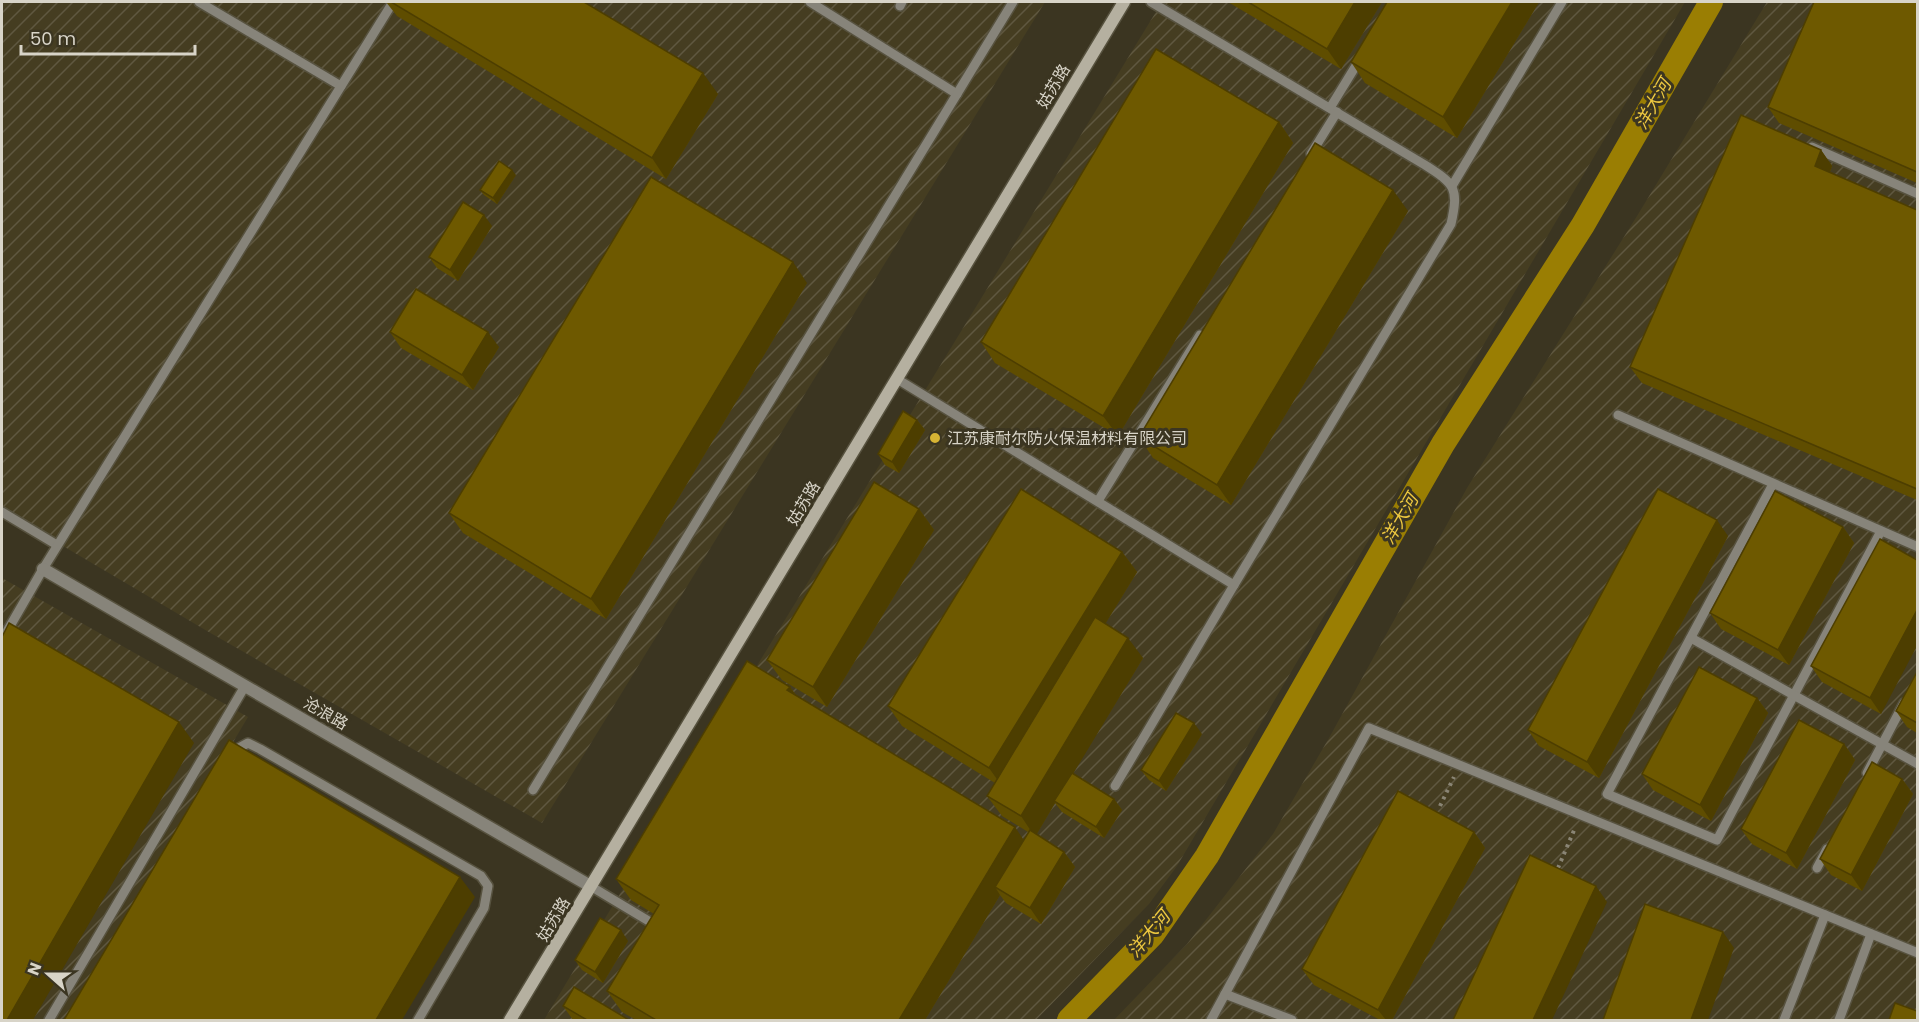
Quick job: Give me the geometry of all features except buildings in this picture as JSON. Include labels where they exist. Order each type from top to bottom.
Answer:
[{"type":"street","name":"姑苏路","points":[[510,1020],[1124,2]]},
{"type":"street","name":"沧浪路","points":[[43,568],[592,887]]},
{"type":"lane","points":[[199,2],[340,86]]},
{"type":"lane","points":[[2,640],[57,545],[393,2]]},
{"type":"lane","points":[[810,2],[957,94]]},
{"type":"lane","points":[[533,790],[1013,2]]},
{"type":"lane","points":[[1116,786],[1451,224],[1455,206],[1452,186],[1440,174],[1151,2]]},
{"type":"lane","points":[[1452,186],[1562,2]]},
{"type":"lane","points":[[1306,162],[1365,50]]},
{"type":"lane","points":[[1798,141],[1917,194]]},
{"type":"lane","points":[[1098,501],[1208,322]]},
{"type":"lane","points":[[897,379],[1234,585]]},
{"type":"lane","points":[[1618,415],[1917,547]]},
{"type":"lane","points":[[1773,484],[1607,794],[1717,840],[1881,531]]},
{"type":"lane","points":[[2,512],[57,545]]},
{"type":"lane","points":[[2,617],[12,623]]},
{"type":"lane","points":[[1691,638],[1917,764]]},
{"type":"lane","points":[[49,1020],[245,686]]},
{"type":"lane","points":[[1860,786],[1907,696]]},
{"type":"lane","points":[[1211,1020],[1369,728],[1917,953]]},
{"type":"lane","points":[[232,759],[237,749],[248,743],[481,876],[488,886],[484,908],[418,1020]]},
{"type":"lane","points":[[1817,868],[1833,837]]},
{"type":"lane","points":[[592,887],[657,926],[651,935]]},
{"type":"lane","points":[[1784,1020],[1825,915]]},
{"type":"lane","points":[[1839,1020],[1871,934]]},
{"type":"lane","points":[[1225,994],[1292,1020]]},
{"type":"path","points":[[1440,806],[1460,765]]},
{"type":"path","points":[[1558,868],[1581,815]]},
{"type":"shaded area","points":[[2,2],[1045,2],[542,823],[207,631],[2,510]]},
{"type":"shaded area","points":[[1162,2],[1685,2],[1177,866],[1149,904],[1036,1020],[544,1020],[755,669]]},
{"type":"shaded area","points":[[1767,2],[1917,2],[1917,1020],[1114,1020],[1187,944],[1273,834],[1329,738],[1467,488]]},
{"type":"shaded area","points":[[2,578],[248,717],[68,1020],[2,1020]]},
{"type":"waterway","name":"洋大河","points":[[1069,1020],[1153,934],[1207,856],[1443,444],[1583,225],[1711,2]]},
{"type":"place","name":"江苏康耐尔防火保温材料有限公司","points":[[935,438]]}]
